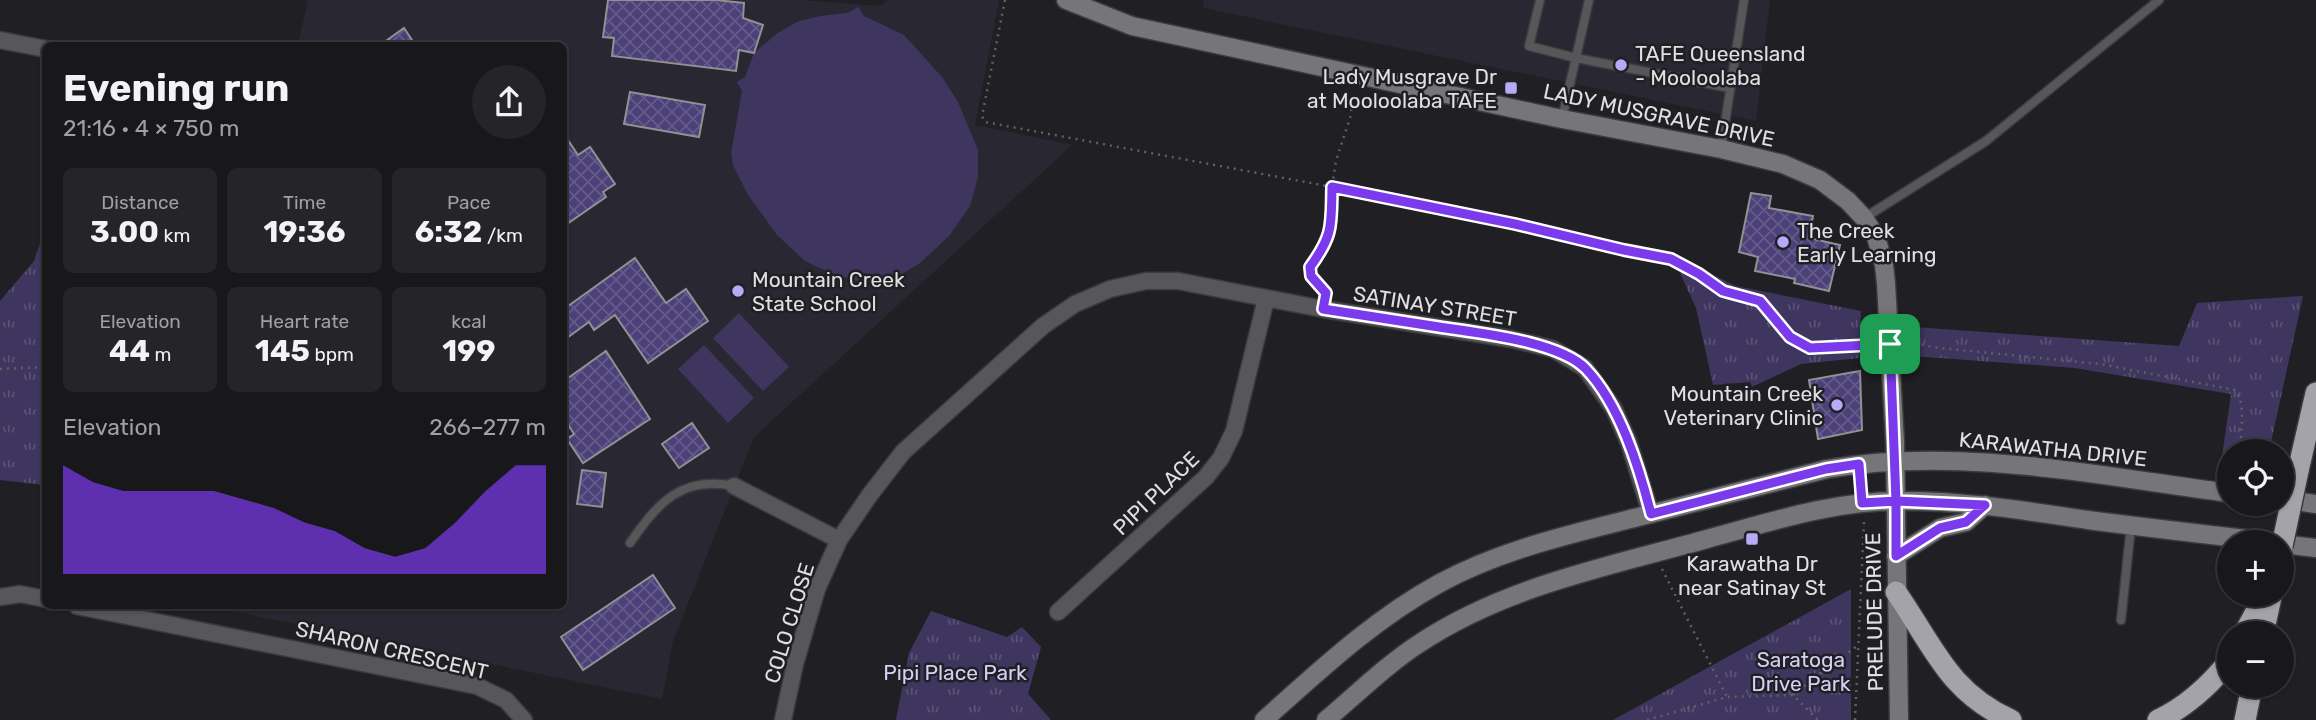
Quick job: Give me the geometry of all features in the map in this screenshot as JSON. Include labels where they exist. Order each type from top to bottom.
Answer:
[{"type":"highway","points":[[2285,530],[2316,393]]},
{"type":"highway","points":[[1896,592],[1949,674],[1981,703],[2011,720]]},
{"type":"highway","points":[[2158,720],[2193,699],[2217,674]]},
{"type":"highway","points":[[2245,720],[2250,698]]},
{"type":"main road","name":"LADY MUSGRAVE DRIVE","points":[[1066,0],[1132,26],[1562,118],[1721,149],[1783,164],[1820,180],[1864,218],[1876,237],[1881,252],[1886,284],[1895,462]]},
{"type":"main road","name":"KARAWATHA DRIVE","points":[[1264,720],[1390,613],[1484,562],[1537,543],[1826,469],[1895,462],[1969,460],[2217,491]]},
{"type":"main road","name":"PRELUDE DRIVE","points":[[1895,462],[1899,720]]},
{"type":"main road","points":[[1326,720],[1420,642],[1504,598],[1797,515],[1862,503],[1896,501],[1985,505],[2217,536]]},
{"type":"main road","points":[[2294,501],[2316,504]]},
{"type":"main road","points":[[1896,556],[1940,528],[1966,522],[1985,505]]},
{"type":"main road","points":[[2294,546],[2316,548]]},
{"type":"street","points":[[0,40],[42,48]]},
{"type":"street","name":"SATINAY STREET","points":[[839,540],[903,452],[1043,326],[1075,304],[1110,289],[1146,281],[1178,281],[1323,309],[1511,339],[1553,349],[1585,368],[1614,409],[1629,443],[1651,514]]},
{"type":"street","name":"PIPI PLACE","points":[[1058,612],[1206,477],[1221,458],[1234,431],[1266,299]]},
{"type":"street","points":[[734,486],[839,540]]},
{"type":"street","name":"COLO CLOSE","points":[[783,720],[795,664],[817,589],[839,540]]},
{"type":"street","points":[[0,597],[20,594],[42,598]]},
{"type":"street","name":"SHARON CRESCENT","points":[[111,609],[156,613],[477,686],[506,700],[524,720]]},
{"type":"lane","points":[[1540,0],[1530,46],[1576,58],[1730,88]]},
{"type":"lane","points":[[1562,118],[1589,0]]},
{"type":"lane","points":[[1721,149],[1744,0]]},
{"type":"lane","points":[[1864,218],[1986,141],[2159,0]]},
{"type":"lane","points":[[630,543],[654,510],[668,497],[702,484],[722,483],[734,486]]},
{"type":"lane","points":[[2121,620],[2131,526]]},
{"type":"path","points":[[1005,0],[982,116],[985,122],[1332,187],[1671,259],[1723,291],[1760,301],[1790,337],[1810,348],[1909,342],[1939,348],[2100,364],[2235,390],[2240,396],[2241,405],[2240,439]]},
{"type":"path","points":[[1323,309],[1326,293],[1311,276],[1310,267],[1331,230],[1332,187],[1336,161],[1351,115],[1354,73]]},
{"type":"path","points":[[0,369],[42,367]]},
{"type":"path","points":[[1855,720],[1864,530],[1862,503]]},
{"type":"path","points":[[1655,554],[1727,697]]},
{"type":"path","points":[[1647,720],[1727,697],[1793,695],[1859,644]]},
{"type":"path","points":[[1793,695],[1818,720]]},
{"type":"shaded area","name":"Mountain Creek State School","points":[[308,0],[802,0],[880,6],[888,0],[999,0],[975,125],[1072,145],[754,437],[673,641],[662,699],[223,609],[567,609],[567,42],[299,42]]},
{"type":"shaded area","name":"TAFE Queensland - Mooloolaba","points":[[1204,0],[1770,0],[1756,121],[1203,8]]},
{"type":"green space","points":[[858,7],[864,16],[904,35],[942,77],[958,102],[978,150],[978,177],[970,206],[949,236],[920,263],[894,279],[861,282],[830,273],[805,261],[777,235],[748,195],[733,165],[731,153],[742,91],[737,82],[745,77],[754,53],[779,32],[799,21],[847,13]]},
{"type":"green space","points":[[42,238],[42,485],[0,480],[0,301],[34,261]]},
{"type":"green space","points":[[1689,263],[1736,286],[1861,311],[1859,358],[1801,364],[1752,387],[1750,382],[1713,385],[1696,308],[1680,273]]},
{"type":"green space","points":[[2303,296],[2272,439],[2224,439],[2231,394],[2075,368],[1913,356],[1914,327],[2179,346],[2197,303]]},
{"type":"green space","points":[[739,313],[789,367],[763,391],[713,338]]},
{"type":"green space","points":[[704,345],[754,398],[728,423],[678,369]]},
{"type":"green space","name":"Saratoga Drive Park","points":[[1851,589],[1851,720],[1613,720]]},
{"type":"green space","name":"Pipi Place Park","points":[[931,611],[1007,637],[1022,627],[1041,647],[1028,694],[1051,720],[896,720],[909,653]]},
{"type":"building","points":[[608,0],[716,0],[744,3],[743,18],[763,25],[754,53],[739,50],[736,71],[612,56],[614,38],[603,37]]},
{"type":"building","points":[[404,28],[413,42],[385,42]]},
{"type":"building","points":[[630,92],[705,105],[699,137],[624,124]]},
{"type":"building","points":[[567,138],[578,155],[590,147],[615,184],[603,192],[606,197],[567,224]]},
{"type":"building","name":"The Creek Early Learning","points":[[1751,193],[1771,196],[1769,208],[1813,216],[1809,238],[1840,245],[1829,291],[1794,283],[1795,279],[1755,271],[1758,257],[1739,252]]},
{"type":"building","points":[[635,258],[666,303],[686,289],[708,321],[648,363],[615,315],[594,330],[589,322],[567,338],[567,307]]},
{"type":"building","points":[[606,351],[650,419],[583,463],[567,439],[574,434],[567,423],[567,379]]},
{"type":"building","name":"Mountain Creek Veterinary Clinic","points":[[1860,371],[1862,430],[1818,439],[1809,380]]},
{"type":"building","points":[[692,423],[709,448],[679,468],[662,444]]},
{"type":"building","points":[[582,470],[606,473],[602,507],[577,504]]},
{"type":"building","points":[[653,575],[675,608],[583,670],[561,637]]},
{"type":"place","name":"TAFE Queensland - Mooloolaba","points":[[1621,65]]},
{"type":"place","name":"Lady Musgrave Dr at Mooloolaba TAFE","points":[[1511,88]]},
{"type":"place","name":"The Creek Early Learning","points":[[1783,242]]},
{"type":"place","name":"Mountain Creek State School","points":[[738,291]]},
{"type":"place","name":"Mountain Creek Veterinary Clinic","points":[[1837,405]]},
{"type":"place","name":"Karawatha Dr near Satinay St","points":[[1752,539]]},
{"type":"route","points":[[1890,344],[1810,348],[1790,337],[1760,301],[1723,291],[1671,259],[1332,187],[1331,230],[1310,267],[1311,276],[1326,293],[1323,309],[1511,339],[1553,349],[1585,368],[1614,409],[1629,443],[1651,514],[1826,469],[1859,464],[1862,503],[1896,501],[1896,556],[1940,528],[1966,522],[1985,505],[1896,501],[1890,344]]}]
